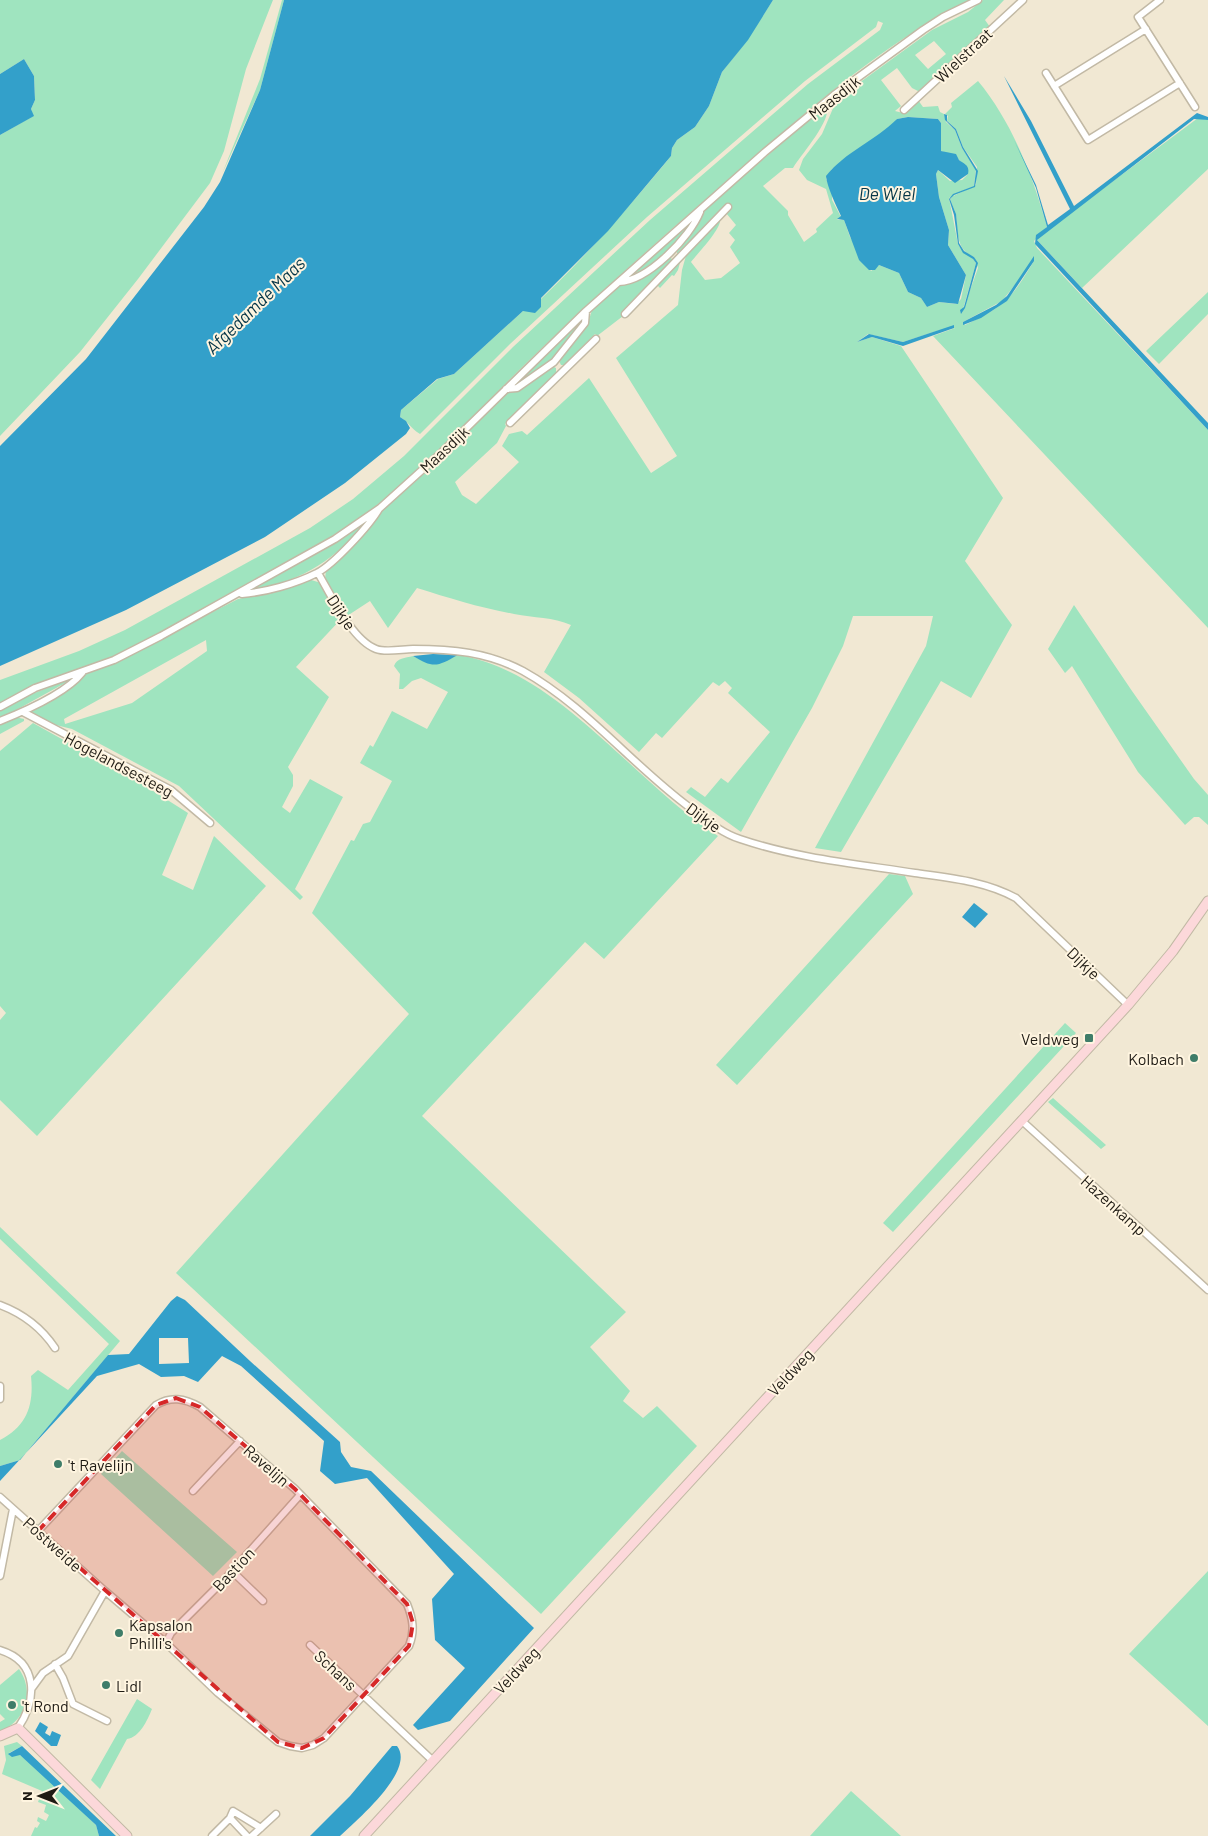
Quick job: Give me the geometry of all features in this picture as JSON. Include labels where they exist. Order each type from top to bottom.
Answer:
[{"type":"street","name":"Maasdijk","points":[[0,707],[35,688],[83,672],[130,652],[335,539],[380,508],[442,452],[586,311],[834,95],[943,17],[978,0]]},
{"type":"street","name":"Wielstraat","points":[[904,110],[1023,0]]},
{"type":"street","points":[[1160,0],[1138,17],[1194,107]]},
{"type":"street","points":[[1054,86],[1146,29]]},
{"type":"street","points":[[1046,72],[1088,140],[1180,83]]},
{"type":"street","name":"Maasdijk","points":[[619,282],[628,281],[674,256],[728,207]]},
{"type":"street","name":"Maasdijk","points":[[625,314],[674,256],[694,225],[701,209]]},
{"type":"street","name":"Maasdijk","points":[[506,389],[517,388],[554,362],[585,323],[586,311]]},
{"type":"street","points":[[510,423],[596,339]]},
{"type":"street","points":[[554,362],[563,371]]},
{"type":"street","name":"Maasdijk","points":[[238,594],[271,589],[318,573],[372,521],[380,508]]},
{"type":"street","name":"Dijkje","points":[[318,573],[358,635],[377,650],[450,649],[500,660],[521,671],[541,682],[578,709],[667,790],[724,833],[739,839],[806,855],[973,882],[1002,890],[1016,898],[1128,1005]]},
{"type":"street","name":"Maasdijk","points":[[0,721],[23,712],[76,681],[83,672]]},
{"type":"street","name":"Hogelandsesteeg","points":[[23,712],[171,790],[210,823]]},
{"type":"street","name":"Veldweg","points":[[364,1836],[1128,1005],[1173,951],[1208,901]]},
{"type":"street","name":"Hazenkamp","points":[[1021,1120],[1208,1290]]},
{"type":"street","points":[[0,1305],[32,1321],[46,1335],[55,1348]]},
{"type":"street","points":[[0,1386],[0,1399]]},
{"type":"street","name":"Ravelijn","points":[[38,1531],[108,1454],[162,1401],[176,1398],[190,1401],[240,1441],[300,1495],[408,1604],[412,1614],[413,1636],[409,1646],[324,1738],[313,1745],[290,1746],[278,1742],[218,1693],[166,1643]]},
{"type":"street","points":[[193,1491],[240,1441]]},
{"type":"street","name":"Bastion","points":[[166,1643],[171,1633],[232,1571],[300,1495]]},
{"type":"street","name":"Postweide","points":[[0,1497],[105,1592],[166,1643]]},
{"type":"street","points":[[0,1576],[13,1509]]},
{"type":"street","points":[[232,1571],[263,1601]]},
{"type":"street","points":[[32,1688],[43,1673],[68,1656],[105,1592]]},
{"type":"street","name":"Schans","points":[[310,1645],[363,1695]]},
{"type":"street","points":[[0,1650],[15,1658],[25,1669],[32,1688],[30,1708],[18,1728],[0,1736]]},
{"type":"street","points":[[55,1664],[63,1678],[73,1704],[107,1721]]},
{"type":"street","points":[[363,1695],[433,1761]]},
{"type":"street","points":[[18,1728],[127,1836]]},
{"type":"street","points":[[212,1836],[230,1818],[232,1811],[261,1828]]},
{"type":"street","points":[[252,1836],[276,1814]]},
{"type":"street","points":[[230,1818],[247,1836]]},
{"type":"highlighted area","points":[[176,1398],[200,1407],[295,1489],[407,1604],[413,1623],[409,1646],[324,1738],[302,1748],[278,1742],[38,1531],[156,1405]]},
{"type":"green space","points":[[0,0],[273,0],[246,69],[224,151],[210,183],[80,352],[0,436],[0,135],[33,116],[31,109],[35,100],[34,76],[24,59],[0,74]]},
{"type":"green space","points":[[282,0],[284,0],[260,90],[222,174],[260,79]]},
{"type":"green space","points":[[773,0],[972,0],[944,14],[891,47],[841,84],[793,124],[598,295],[524,365],[433,457],[376,506],[294,559],[158,635],[113,657],[0,703],[0,680],[79,651],[125,630],[310,528],[353,499],[404,456],[513,347],[650,220],[808,84],[880,30],[883,23],[878,21],[876,27],[805,81],[647,217],[510,344],[420,434],[414,430],[400,417],[401,410],[438,379],[454,374],[523,311],[528,311],[602,236],[671,156],[672,148],[677,140],[695,127],[709,106],[722,72],[747,40]]},
{"type":"green space","points":[[983,0],[1004,0],[985,20],[990,27],[920,92],[912,88],[897,68],[881,80],[901,106],[895,111],[903,113],[918,100],[923,107],[938,106],[940,112],[944,114],[946,122],[955,130],[962,148],[976,169],[974,186],[976,185],[977,167],[963,147],[956,129],[947,121],[948,116],[945,114],[952,107],[951,103],[978,81],[1011,132],[1035,188],[1047,227],[1034,241],[1037,248],[1208,430],[1208,628],[933,336],[955,328],[940,330],[903,342],[868,334],[857,342],[872,337],[901,346],[1003,498],[965,561],[1012,625],[971,698],[941,681],[841,852],[815,848],[926,646],[933,616],[853,616],[843,646],[812,708],[741,832],[686,792],[691,787],[705,797],[721,778],[728,783],[770,732],[728,693],[732,688],[725,681],[719,686],[713,682],[662,738],[656,733],[639,752],[579,698],[544,672],[571,625],[550,619],[489,609],[417,588],[388,628],[370,601],[347,616],[325,579],[326,570],[361,537],[382,511],[445,455],[506,392],[517,390],[552,366],[556,368],[556,374],[505,424],[506,426],[497,443],[455,482],[462,495],[476,504],[519,462],[502,446],[509,434],[522,431],[527,435],[589,378],[651,473],[677,456],[616,358],[678,305],[682,270],[687,252],[720,219],[714,234],[691,262],[705,280],[721,278],[740,263],[730,247],[735,240],[729,233],[736,225],[726,213],[732,206],[729,203],[677,254],[677,251],[696,227],[704,209],[826,106],[827,112],[821,128],[793,168],[785,168],[763,186],[788,211],[788,215],[804,242],[817,232],[816,229],[833,213],[826,189],[807,180],[799,170],[803,159],[822,134],[837,99],[932,30],[968,12]],"holes":[[[934,41],[946,54],[928,69],[915,55]],[[908,117],[938,119],[941,123],[941,151],[958,158],[968,174],[962,180],[950,181],[938,170],[936,174],[939,197],[949,230],[948,245],[966,275],[961,299],[956,304],[939,302],[927,307],[921,298],[908,292],[899,273],[879,265],[871,271],[850,237],[844,220],[837,220],[841,217],[832,200],[832,190],[826,179],[832,169],[891,127],[897,119]],[[953,196],[950,199],[956,215],[961,245],[968,254],[974,257],[978,268],[962,313],[976,263],[958,244],[949,198]],[[1034,261],[1013,293],[1006,300],[979,318],[965,325],[963,322],[1002,301]]]},
{"type":"green space","points":[[1198,118],[1208,120],[1208,169],[1082,288],[1037,240],[1038,237]]},
{"type":"green space","points":[[695,218],[693,224],[665,255],[628,279]]},
{"type":"green space","points":[[669,257],[672,259],[671,262],[621,314],[623,316],[597,336],[595,334],[565,365],[561,365],[559,361],[588,323],[592,310],[620,286],[634,282]]},
{"type":"green space","points":[[681,259],[674,276],[672,275],[660,288],[656,284]]},
{"type":"green space","points":[[1208,292],[1208,314],[1159,364],[1146,351]]},
{"type":"green space","points":[[581,319],[582,323],[553,359],[517,386],[514,385]]},
{"type":"green space","points":[[369,521],[343,547],[316,567],[287,581],[250,591]]},
{"type":"green space","points":[[308,579],[321,583],[343,617],[296,667],[329,697],[288,767],[293,775],[293,786],[282,807],[290,813],[310,779],[343,797],[295,889],[303,897],[300,900],[179,786],[72,729],[56,725],[28,711],[78,682],[86,674],[115,662],[238,599],[272,592]],"holes":[[[206,640],[207,651],[132,703],[65,724],[64,719]]]},
{"type":"green space","points":[[1074,605],[1194,779],[1208,795],[1208,825],[1199,817],[1194,817],[1185,825],[1138,772],[1072,666],[1065,673],[1048,649]]},
{"type":"green space","points":[[458,655],[495,665],[529,682],[594,731],[656,787],[718,836],[604,959],[585,942],[422,1116],[626,1312],[590,1347],[630,1391],[623,1401],[643,1418],[657,1406],[697,1446],[541,1614],[176,1273],[409,1014],[312,913],[351,840],[354,841],[363,824],[370,822],[392,781],[360,763],[370,745],[373,747],[392,711],[427,729],[448,692],[421,678],[412,681],[403,689],[399,689],[400,674],[394,666],[395,663],[413,656],[425,661],[436,662]]},
{"type":"green space","points":[[76,677],[0,719],[0,710],[16,700]]},
{"type":"green space","points":[[15,717],[24,719],[24,721],[0,734],[0,723]]},
{"type":"green space","points":[[33,723],[139,782],[188,813],[162,875],[193,890],[214,836],[266,886],[37,1136],[0,1100],[0,1020],[6,1013],[0,1006],[0,751]]},
{"type":"green space","points":[[889,874],[905,876],[913,894],[737,1085],[716,1065]]},
{"type":"green space","points":[[1065,1023],[1076,1033],[893,1232],[883,1223]]},
{"type":"green space","points":[[1053,1098],[1106,1145],[1101,1149],[1048,1102]]},
{"type":"green space","points":[[0,1227],[120,1341],[20,1460],[0,1466],[0,1440],[17,1428],[27,1414],[32,1387],[31,1376],[38,1370],[68,1390],[109,1344],[0,1239]]},
{"type":"green space","points":[[122,1451],[237,1552],[213,1576],[101,1474]]},
{"type":"green space","points":[[1208,1571],[1208,1726],[1129,1654]]},
{"type":"green space","points":[[19,1669],[26,1687],[25,1705],[22,1713],[16,1720],[0,1731],[0,1722],[5,1719],[0,1714],[0,1685]]},
{"type":"green space","points":[[137,1699],[152,1709],[139,1732],[132,1738],[127,1739],[100,1789],[91,1780]]},
{"type":"green space","points":[[17,1742],[22,1746],[9,1753],[20,1755],[39,1770],[96,1825],[99,1836],[31,1836],[35,1827],[37,1828],[40,1823],[37,1821],[38,1817],[46,1821],[49,1815],[44,1812],[46,1805],[38,1802],[42,1791],[2,1774],[6,1760],[4,1746]]},
{"type":"green space","points":[[851,1791],[901,1836],[810,1836]]},
{"type":"water","name":"Afgedamde Maas","points":[[284,0],[773,0],[748,40],[722,72],[709,106],[695,127],[677,140],[672,148],[671,156],[608,231],[541,298],[541,307],[535,313],[523,311],[454,374],[437,379],[401,410],[400,417],[406,421],[410,428],[406,434],[345,483],[265,537],[126,610],[0,666],[0,446],[86,359],[204,207],[220,182],[260,90]]},
{"type":"water","points":[[24,59],[34,76],[35,100],[31,109],[34,116],[0,135],[0,74]]},
{"type":"water","points":[[1004,76],[1031,121],[1074,206],[1197,113],[1208,117],[1208,120],[1194,119],[1037,240],[1208,423],[1208,430],[1035,244],[1036,235],[1047,227],[1036,188],[1014,140],[1036,185],[1048,225],[1070,209]]},
{"type":"water","points":[[944,114],[947,115],[947,121],[956,129],[963,147],[978,171],[975,187],[954,195],[950,199],[956,214],[959,243],[964,251],[974,257],[978,263],[965,308],[961,314],[960,310],[964,307],[976,263],[963,253],[958,244],[954,215],[949,199],[953,194],[974,186],[976,171],[962,148],[955,130],[945,120]]},
{"type":"water","name":"De Wiel","points":[[908,117],[938,119],[941,123],[941,151],[956,154],[968,169],[968,174],[955,183],[938,170],[936,174],[939,197],[949,230],[948,245],[966,275],[958,304],[939,302],[927,307],[921,298],[908,292],[899,273],[879,265],[875,270],[869,270],[859,260],[844,220],[837,219],[841,216],[830,191],[826,176],[842,160],[897,119]]},
{"type":"water","points":[[1034,256],[1034,261],[1007,301],[981,318],[963,325],[963,322],[996,305],[1007,296]]},
{"type":"water","points":[[954,325],[954,328],[903,346],[872,337],[857,342],[869,334],[903,342]]},
{"type":"water","points":[[433,654],[458,655],[441,664],[426,663],[413,656]]},
{"type":"water","points":[[974,903],[988,914],[975,928],[962,917]]},
{"type":"water","points":[[177,1296],[185,1300],[340,1442],[341,1452],[351,1467],[371,1471],[534,1628],[450,1721],[418,1730],[413,1725],[465,1668],[435,1640],[432,1599],[454,1574],[367,1478],[335,1484],[320,1471],[324,1441],[241,1366],[222,1356],[198,1382],[184,1376],[161,1377],[139,1364],[97,1376],[26,1453],[108,1355],[129,1354],[171,1301]],"holes":[[[159,1338],[188,1338],[189,1363],[159,1364]]]},
{"type":"water","points":[[19,1460],[0,1481],[0,1466]]},
{"type":"water","points":[[40,1722],[48,1727],[45,1733],[50,1736],[52,1731],[61,1735],[57,1746],[51,1746],[35,1731]]},
{"type":"water","points":[[22,1746],[116,1836],[99,1836],[96,1825],[20,1755],[12,1757],[8,1754]]},
{"type":"water","points":[[392,1746],[397,1746],[401,1756],[399,1768],[392,1781],[371,1807],[340,1836],[310,1836],[350,1796]]},
{"type":"place","name":"Veldweg","points":[[1089,1038]]},
{"type":"place","name":"Kolbach","points":[[1194,1058]]},
{"type":"place","name":"'t Ravelijn","points":[[58,1464]]},
{"type":"place","name":"Kapsalon Philli's","points":[[119,1633]]},
{"type":"place","name":"Lidl","points":[[106,1685]]},
{"type":"place","name":"'t Rond","points":[[12,1705]]}]
